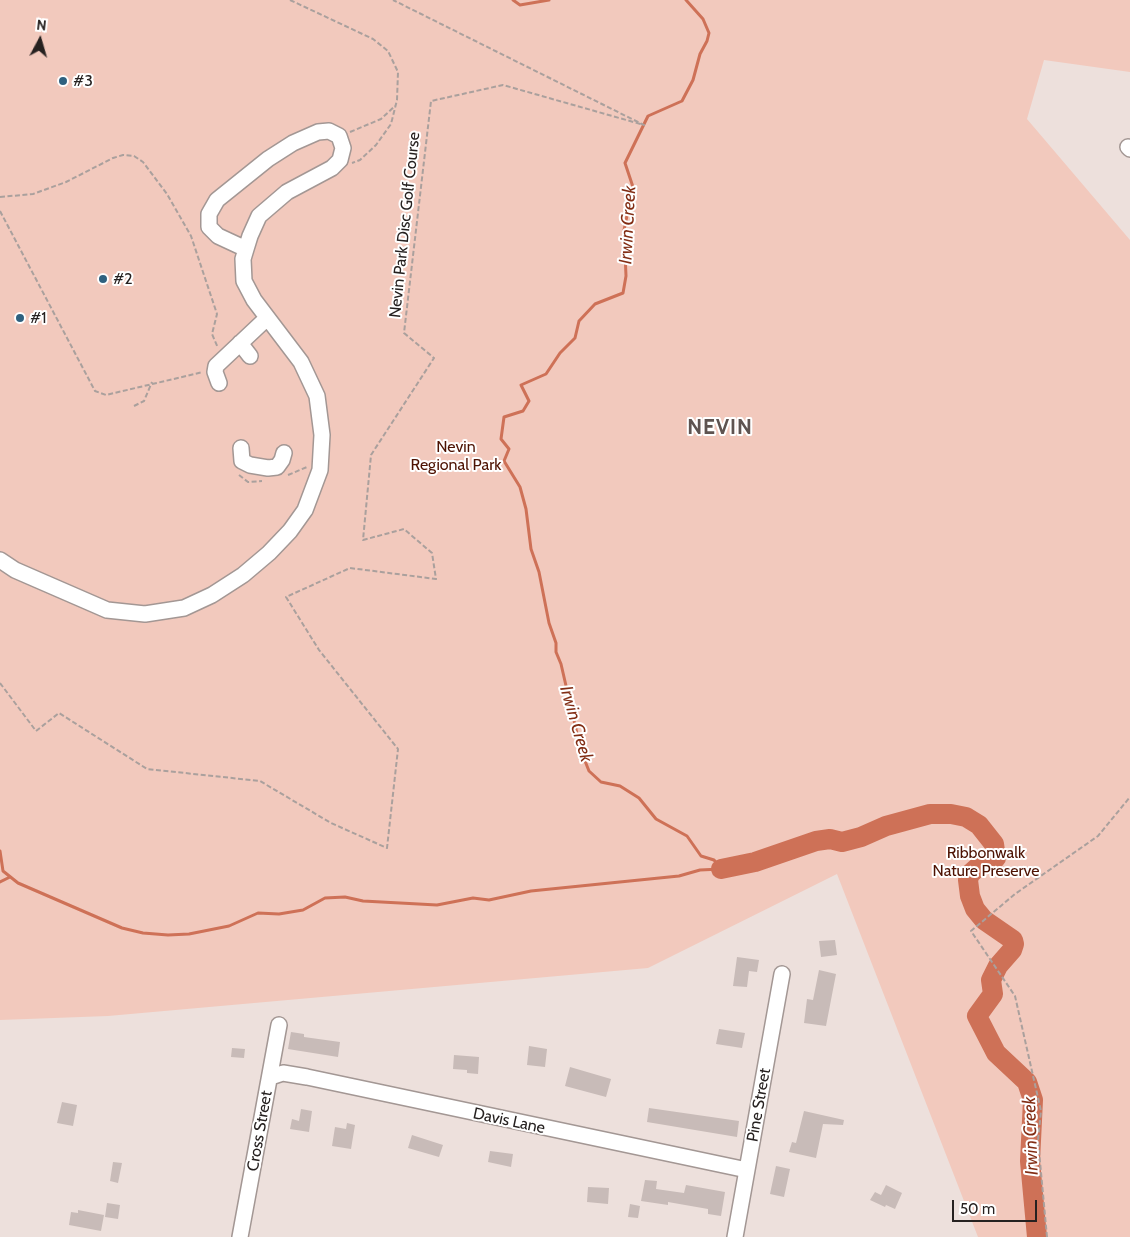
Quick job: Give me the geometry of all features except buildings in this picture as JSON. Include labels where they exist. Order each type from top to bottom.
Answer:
[{"type":"street","points":[[0,560],[15,570],[107,610],[146,614],[184,608],[212,595],[244,574],[269,553],[305,510],[320,470],[322,435],[317,396],[305,370],[254,300],[244,280],[243,259],[259,216],[287,192],[332,168],[340,160],[342,148],[338,136],[329,131],[318,132],[294,143],[268,159],[217,200],[209,214],[209,227],[218,236],[246,249]]},
{"type":"street","points":[[219,383],[215,372],[216,366],[267,318]]},
{"type":"street","points":[[240,343],[250,356]]},
{"type":"street","points":[[240,448],[242,460],[250,465],[268,468],[278,467],[284,453]]},
{"type":"street","name":"Pine Street","points":[[735,1237],[782,974]]},
{"type":"street","name":"Cross Street","points":[[240,1237],[271,1077],[279,1025]]},
{"type":"street","name":"Davis Lane","points":[[271,1077],[283,1073],[307,1077],[747,1170]]},
{"type":"path","points":[[290,0],[372,39],[388,51],[398,72],[396,106],[390,124],[376,145],[360,160],[332,168]]},
{"type":"path","name":"Nevin Park Disc Golf Course","points":[[0,683],[36,731],[59,713],[147,769],[260,781],[331,824],[387,848],[398,749],[319,650],[286,596],[350,568],[436,579],[432,554],[404,529],[362,540],[371,455],[434,358],[404,333],[430,101],[502,85],[644,125],[393,0]]},
{"type":"path","points":[[338,136],[381,118],[396,106]]},
{"type":"path","points":[[0,197],[34,194],[66,182],[113,158],[123,155],[134,156],[143,162],[167,194],[191,236],[217,314],[212,334],[213,341],[225,358]]},
{"type":"path","points":[[0,211],[94,391],[106,394],[209,370]]},
{"type":"path","points":[[134,406],[144,401],[152,382]]},
{"type":"path","points":[[1047,1237],[1038,1140],[1041,1110],[1016,996],[971,931],[1015,894],[1098,836],[1130,797]]},
{"type":"green space","name":"Nevin Regional Park","points":[[0,0],[1130,0],[1130,72],[1044,60],[1027,119],[1130,240],[1130,1237],[978,1237],[837,874],[648,968],[108,1016],[0,1020]]},
{"type":"waterway","points":[[513,0],[520,5],[549,0]]},
{"type":"waterway","name":"Irwin Creek","points":[[686,0],[703,19],[709,33],[700,54],[693,80],[682,101],[648,116],[625,163],[633,187],[624,230],[626,276],[623,293],[595,304],[579,321],[575,338],[560,353],[546,374],[521,385],[529,401],[523,411],[504,417],[501,439],[509,449],[504,461],[520,487],[526,509],[531,549],[539,572],[549,623],[556,643],[556,652],[561,664],[581,751],[589,771],[601,782],[620,786],[639,798],[656,819],[687,836],[701,856],[714,860],[721,869]]},
{"type":"waterway","name":"Irwin Creek","points":[[721,869],[755,862],[816,841],[830,839],[842,842],[861,837],[886,826],[930,814],[951,814],[966,817],[979,825],[994,844],[996,858],[991,863],[980,865],[970,874],[968,880],[970,896],[975,909],[984,920],[1013,940],[1014,944],[1012,950],[998,966],[991,980],[993,994],[977,1016],[996,1053],[1027,1082],[1033,1100],[1030,1161],[1037,1237]]},
{"type":"waterway","points":[[0,851],[3,871],[18,883],[122,928],[143,933],[168,935],[189,934],[229,926],[258,913],[279,914],[303,910],[325,898],[345,897],[363,901],[437,905],[473,898],[489,900],[531,891],[679,876],[700,870],[721,869]]},
{"type":"waterway","points":[[0,882],[10,877]]},
{"type":"place","name":"#3","points":[[63,81]]},
{"type":"place","name":"#2","points":[[103,279]]},
{"type":"place","name":"#1","points":[[20,318]]},
{"type":"district","name":"NEVIN","points":[[720,428]]},
{"type":"park label","name":"Ribbonwalk Nature Preserve","points":[[986,862]]}]
